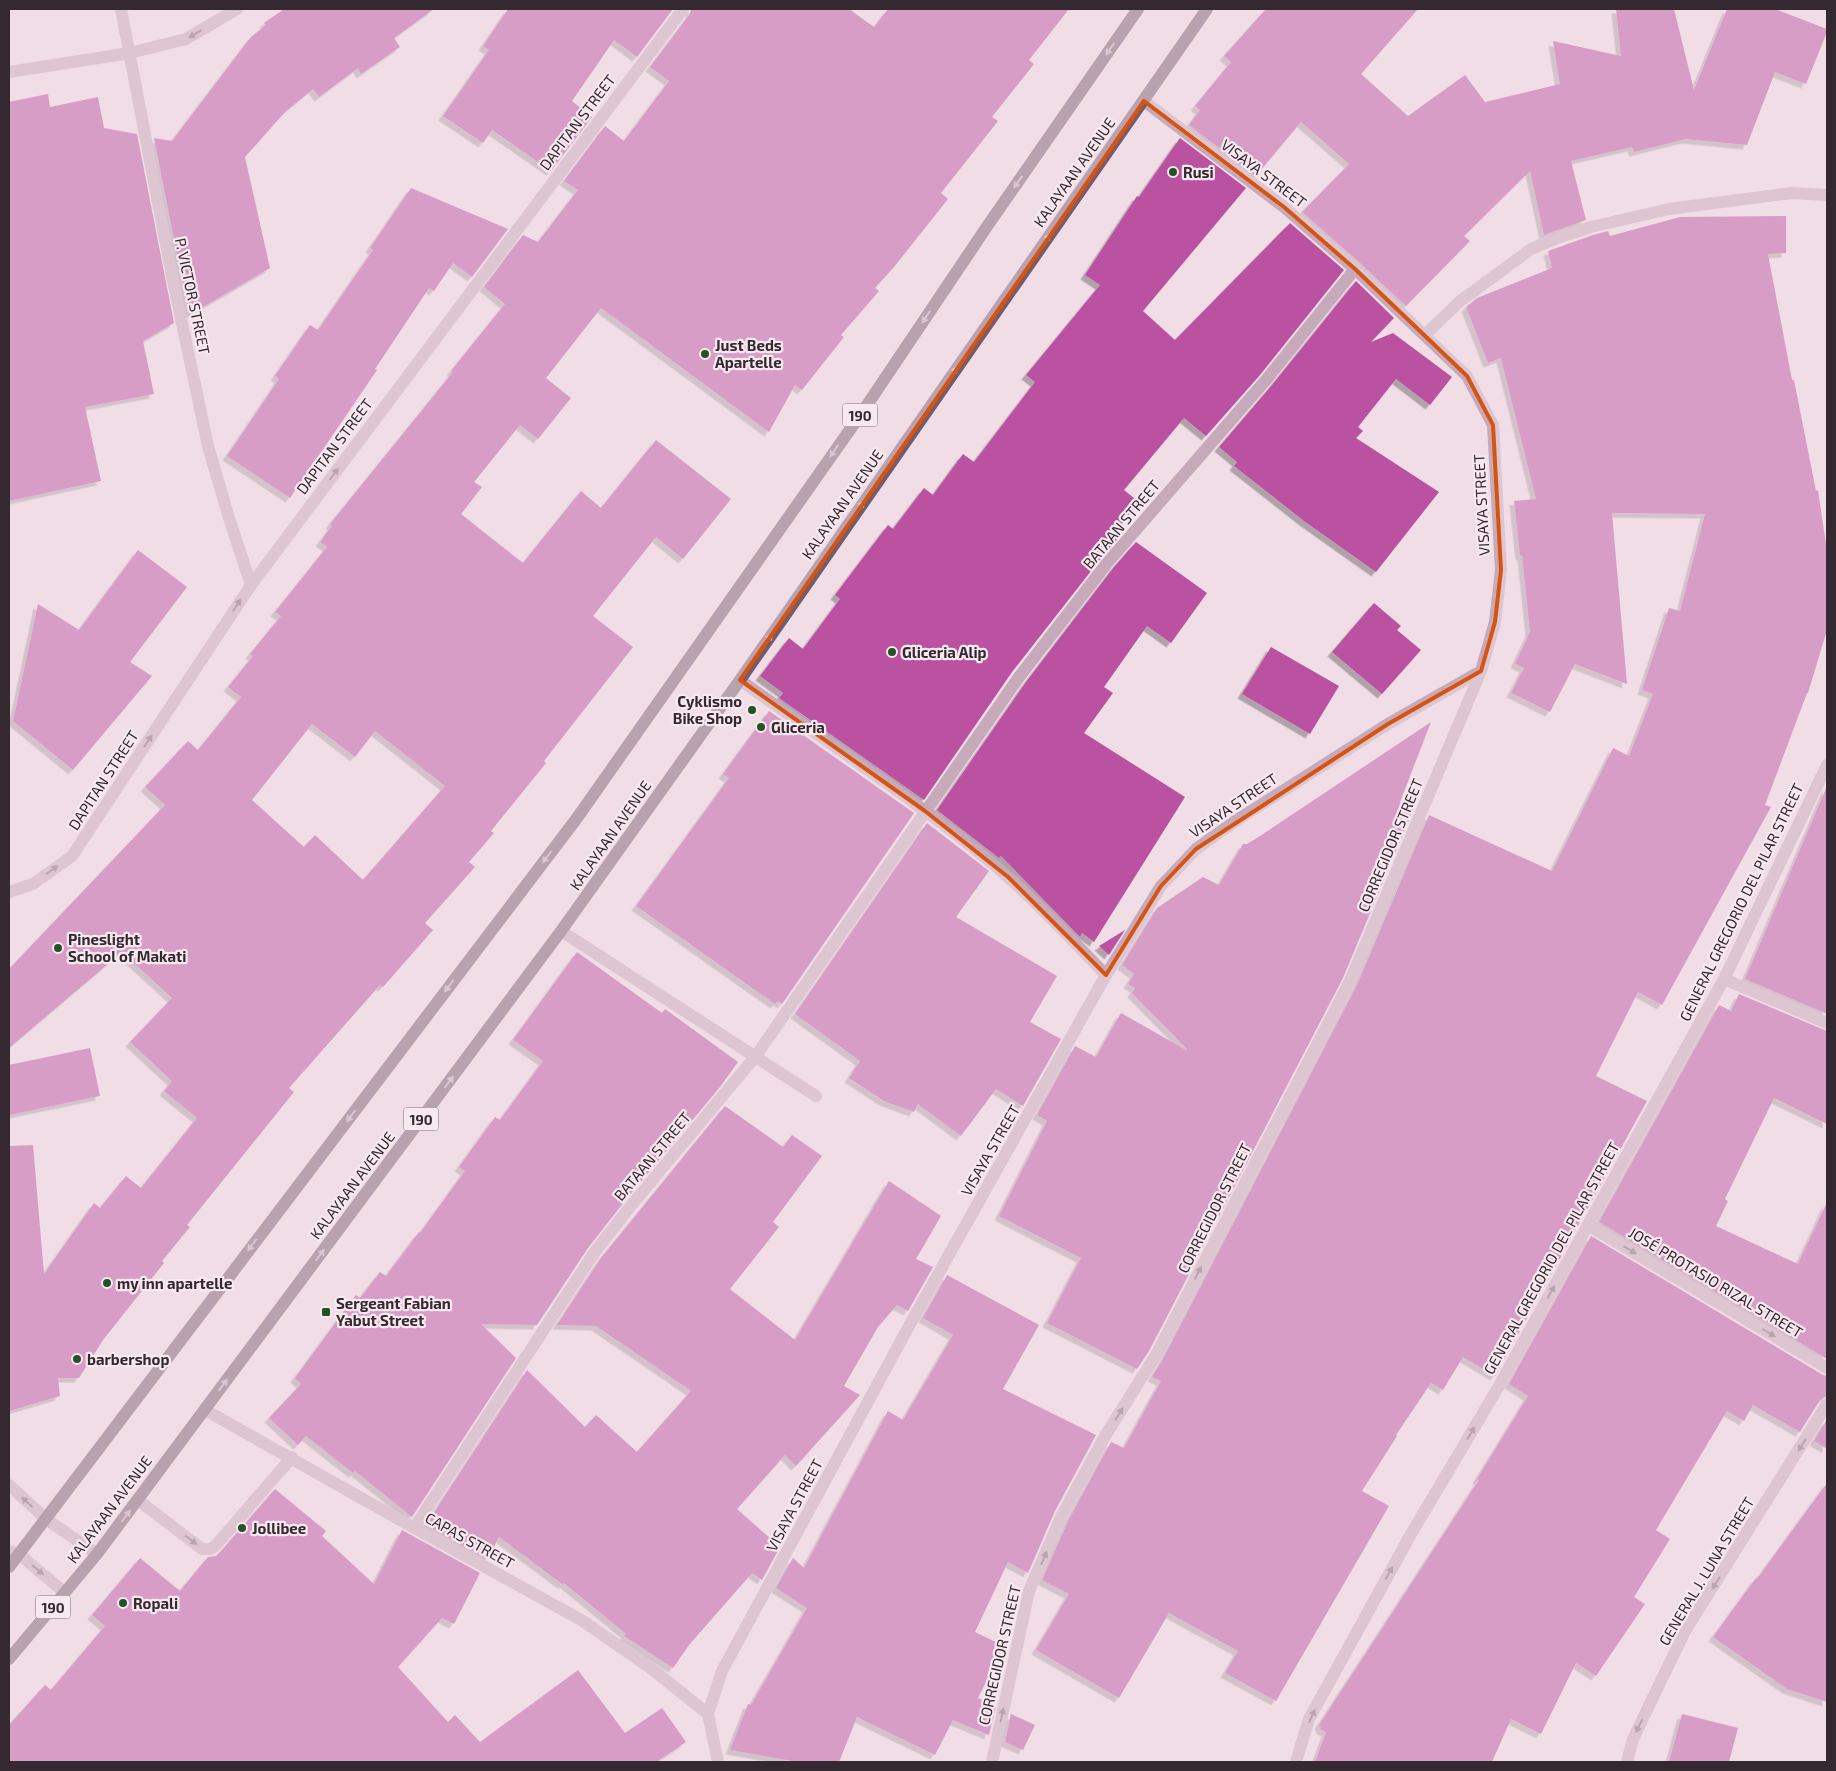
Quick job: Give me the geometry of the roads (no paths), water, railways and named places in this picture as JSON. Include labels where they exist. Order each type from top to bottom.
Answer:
[{"type":"main road","name":"190","points":[[9,1567],[14,1552],[46,1519],[125,1412],[577,818],[855,422],[982,233],[1138,9]]},
{"type":"main road","name":"KALAYAAN AVENUE","points":[[9,1659],[97,1554],[138,1500],[561,931],[740,680],[1207,9]]},
{"type":"street","name":"P. VICTOR STREET","points":[[121,9],[172,276],[208,446],[251,584]]},
{"type":"street","points":[[9,72],[130,53],[186,40],[237,9]]},
{"type":"street","name":"DAPITAN STREET","points":[[9,892],[33,884],[72,856],[251,584],[683,9]]},
{"type":"street","name":"VISAYA STREET","points":[[718,1762],[708,1714],[722,1671],[909,1326],[1106,975],[1160,886],[1196,849],[1237,820],[1388,724],[1481,671],[1495,622],[1501,570],[1493,425],[1467,376],[1355,269],[1284,208],[1144,101]]},
{"type":"street","points":[[1425,336],[1459,302],[1531,249],[1560,237],[1591,227],[1668,209],[1792,193],[1827,195]]},
{"type":"street","name":"BATAAN STREET","points":[[414,1528],[594,1253],[755,1057],[1019,676],[1108,562],[1266,380],[1355,269]]},
{"type":"street","name":"CORREGIDOR STREET","points":[[992,1762],[1030,1591],[1062,1515],[1105,1436],[1156,1355],[1350,982],[1481,671]]},
{"type":"street","points":[[740,680],[925,812],[1008,877],[1106,975]]},
{"type":"street","name":"GENERAL GREGORIO DEL PILAR STREET","points":[[1296,1762],[1309,1719],[1411,1534],[1499,1386],[1724,979],[1827,765]]},
{"type":"street","points":[[561,931],[816,1096]]},
{"type":"street","points":[[1724,979],[1827,1023]]},
{"type":"street","name":"JOSÉ PROTASIO RIZAL STREET","points":[[1588,1225],[1827,1368]]},
{"type":"street","name":"GENERAL J. LUNA STREET","points":[[1627,1762],[1632,1739],[1685,1631],[1827,1404]]},
{"type":"street","name":"CAPAS STREET","points":[[205,1410],[414,1528],[583,1620],[652,1669],[708,1714]]},
{"type":"street","points":[[138,1500],[202,1549],[210,1549],[217,1544],[292,1458]]},
{"type":"street","points":[[9,1484],[46,1519],[97,1554]]},
{"type":"street","points":[[14,1552],[65,1593]]},
{"type":"place","name":"Rusi","points":[[1173,172]]},
{"type":"place","name":"Just Beds Apartelle","points":[[705,354]]},
{"type":"place","name":"Gliceria Alip","points":[[892,652]]},
{"type":"place","name":"Cyklismo Bike Shop","points":[[752,710]]},
{"type":"place","name":"Gliceria","points":[[761,727]]},
{"type":"place","name":"Pineslight School of Makati","points":[[58,948]]},
{"type":"place","name":"my inn apartelle","points":[[107,1283]]},
{"type":"place","name":"Sergeant Fabian Yabut Street","points":[[326,1312]]},
{"type":"place","name":"barbershop","points":[[77,1359]]},
{"type":"place","name":"Jollibee","points":[[242,1528]]},
{"type":"place","name":"Ropali","points":[[123,1603]]}]
